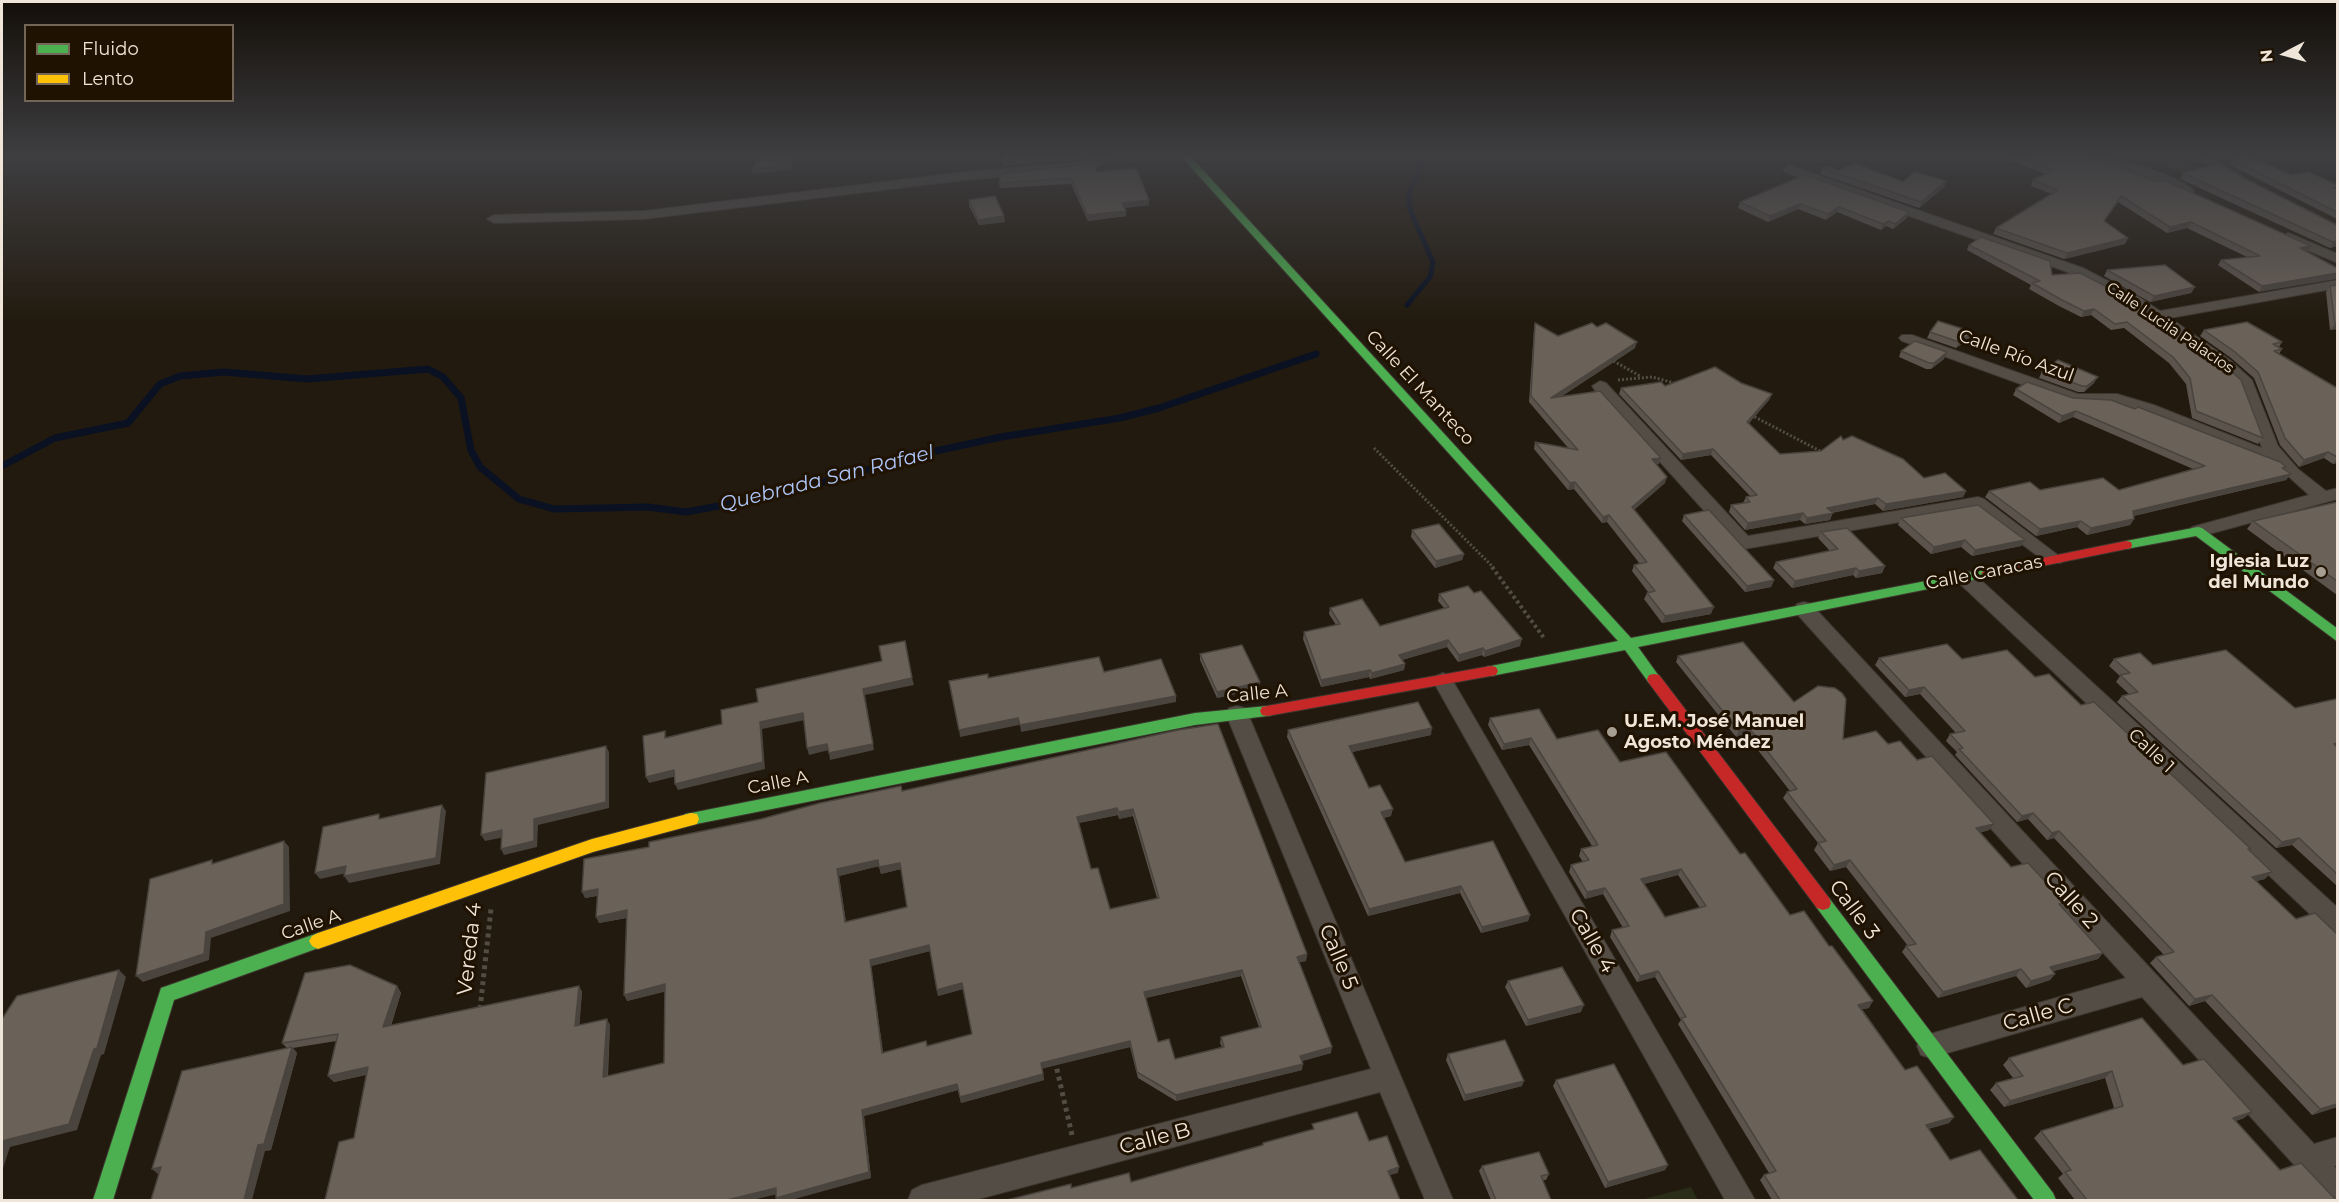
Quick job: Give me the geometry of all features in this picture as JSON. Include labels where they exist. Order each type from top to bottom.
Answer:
[{"type":"street","points":[[494,219],[644,215],[668,212]]},
{"type":"street","name":"Calle El Manteco","points":[[1235,212],[1321,308],[1417,409],[1628,645]]},
{"type":"street","name":"Calle Lucila Palacios","points":[[1912,212],[2078,270],[2114,288],[2157,316],[2224,363],[2246,383],[2270,447],[2281,462],[2330,495]]},
{"type":"street","points":[[2274,230],[2337,259]]},
{"type":"street","points":[[2157,316],[2337,284]]},
{"type":"street","name":"Calle Río Azul","points":[[1907,338],[2076,399],[2116,399],[2148,408],[2281,462]]},
{"type":"street","points":[[1600,386],[1744,543],[1978,503],[2054,559]]},
{"type":"street","name":"Calle Caracas","points":[[1628,645],[2198,531],[2330,495]]},
{"type":"street","points":[[2198,531],[2337,637]]},
{"type":"street","name":"Calle 1","points":[[1965,577],[2337,924]]},
{"type":"street","name":"Calle 2","points":[[1804,609],[2337,1192]]},
{"type":"street","name":"Calle A","points":[[103,1200],[167,994],[637,832],[683,821],[1195,719],[1295,708],[1628,645]]},
{"type":"street","name":"Calle 3","points":[[1628,645],[2046,1200]]},
{"type":"street","name":"Calle 4","points":[[1443,681],[1741,1200]]},
{"type":"street","name":"Calle 5","points":[[1238,714],[1439,1200]]},
{"type":"street","name":"Calle C","points":[[1930,1046],[2147,984]]},
{"type":"street","name":"Calle B","points":[[922,1200],[1388,1077]]},
{"type":"street","points":[[2309,1160],[2337,1151]]},
{"type":"path","points":[[1606,358],[1641,376],[1663,379],[1686,388]]},
{"type":"path","points":[[1600,386],[1641,376]]},
{"type":"path","points":[[1742,411],[1832,456]]},
{"type":"path","points":[[1374,448],[1486,558],[1558,658]]},
{"type":"path","name":"Vereda 4","points":[[479,1023],[494,880]]},
{"type":"path","points":[[1054,1057],[1078,1159]]},
{"type":"green space","points":[[1691,1187],[1698,1200],[1640,1200]]},
{"type":"building","points":[[974,212],[1002,212],[1004,216],[978,220]]},
{"type":"building","points":[[1086,212],[1115,212],[1087,215]]},
{"type":"building","points":[[1762,212],[1780,212],[1770,216]]},
{"type":"building","points":[[1852,212],[1909,212],[1895,224],[1889,221],[1883,224]]},
{"type":"building","points":[[2022,212],[2110,212],[2104,221],[2128,238],[2067,253],[1996,228]]},
{"type":"building","points":[[2146,212],[2235,212],[2311,246],[2300,248],[2337,268],[2337,273],[2262,286],[2221,260],[2260,256],[2191,222],[2170,227]]},
{"type":"building","points":[[2268,212],[2311,212],[2337,225],[2337,241],[2333,242]]},
{"type":"building","points":[[1981,237],[2050,261],[2052,275],[2080,273],[2133,300],[2130,301],[2178,335],[2182,334],[2221,362],[2241,380],[2263,438],[2196,411],[2190,378],[2173,357],[2127,322],[2115,324],[2094,309],[2084,311],[2032,283],[2040,281],[1969,245]]},
{"type":"building","points":[[2165,265],[2195,287],[2154,296],[2107,270]]},
{"type":"building","points":[[2337,285],[2337,324],[2335,324],[2330,286]]},
{"type":"building","points":[[1938,321],[1973,332],[1959,342],[1930,332]]},
{"type":"building","points":[[2247,322],[2282,342],[2273,344],[2282,349],[2274,351],[2337,388],[2337,457],[2328,452],[2304,460],[2285,438],[2258,372],[2204,330]]},
{"type":"building","points":[[1535,323],[1558,336],[1592,323],[1597,327],[1606,323],[1637,342],[1551,398],[1600,391],[1661,458],[1652,459],[1667,477],[1632,507],[1714,607],[1665,616],[1647,593],[1655,591],[1634,565],[1647,562],[1609,515],[1603,517],[1575,482],[1570,483],[1535,442],[1578,450],[1531,396]]},
{"type":"building","points":[[1915,341],[1947,352],[1934,363],[1929,363],[1901,351]]},
{"type":"building","points":[[2058,360],[2098,377],[2087,386],[2082,386],[2042,371]]},
{"type":"building","points":[[1715,367],[1741,383],[1772,394],[1747,422],[1780,454],[1821,451],[1841,436],[1843,440],[1852,436],[1903,459],[1924,478],[1945,473],[1966,491],[1886,504],[1878,498],[1827,508],[1833,513],[1807,518],[1803,513],[1748,523],[1731,505],[1750,502],[1746,497],[1757,495],[1713,449],[1683,454],[1621,388],[1661,382],[1665,386]]},
{"type":"building","points":[[2027,382],[2073,398],[2111,400],[2135,409],[2138,407],[2280,462],[2286,467],[2282,468],[2291,474],[2133,511],[2134,519],[2091,528],[2081,521],[2040,529],[1989,491],[2030,482],[2040,490],[2103,478],[2119,490],[2205,466],[2076,411],[2062,416],[2016,389]]},
{"type":"building","points":[[2337,502],[2337,581],[2253,521]]},
{"type":"building","points":[[1978,505],[2025,540],[1975,550],[1965,540],[1934,547],[1901,518]]},
{"type":"building","points":[[1709,510],[1774,580],[1747,586],[1684,515]]},
{"type":"building","points":[[1439,524],[1464,554],[1436,561],[1412,530]]},
{"type":"building","points":[[1847,528],[1885,566],[1859,571],[1856,568],[1795,581],[1776,562],[1838,549],[1821,532]]},
{"type":"building","points":[[1468,586],[1474,593],[1481,591],[1522,639],[1485,651],[1483,648],[1459,655],[1448,640],[1399,655],[1405,664],[1372,673],[1370,670],[1321,680],[1304,632],[1340,624],[1330,608],[1362,599],[1380,626],[1449,607],[1439,594]]},
{"type":"building","points":[[905,641],[912,678],[863,689],[873,744],[829,753],[827,744],[807,748],[803,713],[760,722],[763,762],[675,784],[674,770],[646,777],[643,736],[665,731],[665,738],[722,724],[721,710],[758,702],[756,689],[882,661],[879,646]]},
{"type":"building","points":[[1743,642],[1794,702],[1818,686],[1835,688],[1842,693],[1846,699],[1843,739],[1876,731],[1888,744],[1900,741],[1917,760],[1932,756],[1994,824],[1976,828],[2011,867],[2028,863],[2065,903],[2059,904],[2103,953],[2050,967],[2055,974],[2031,981],[2021,969],[1943,992],[1906,946],[1916,944],[1850,860],[1834,865],[1818,843],[1826,841],[1787,792],[1797,789],[1749,728],[1739,731],[1678,656]]},
{"type":"building","points":[[1947,644],[1962,659],[2007,650],[2035,677],[2049,674],[2081,705],[2094,702],[2251,849],[2248,849],[2272,872],[2252,877],[2296,919],[2315,913],[2337,934],[2337,1104],[2320,1109],[2212,995],[2195,999],[2156,957],[2174,952],[2059,831],[2052,833],[2033,813],[2022,816],[1959,749],[1963,748],[1950,734],[1965,731],[1924,687],[1909,690],[1879,658]]},
{"type":"building","points":[[1242,645],[1260,682],[1217,692],[1200,654]]},
{"type":"building","points":[[2226,650],[2295,708],[2337,700],[2337,743],[2334,744],[2337,747],[2337,874],[2299,838],[2282,842],[2122,696],[2138,692],[2120,675],[2130,673],[2114,659],[2140,653],[2153,665]]},
{"type":"building","points":[[1099,657],[1104,672],[1161,659],[1176,696],[1020,725],[1018,718],[959,730],[949,681],[988,674],[988,678]]},
{"type":"building","points":[[1418,702],[1432,728],[1349,746],[1369,788],[1380,785],[1393,809],[1381,812],[1405,862],[1493,841],[1530,915],[1482,927],[1461,886],[1369,909],[1288,730]]},
{"type":"building","points":[[1539,709],[1557,739],[1598,730],[1620,762],[1666,752],[1740,854],[1745,853],[1790,915],[1804,911],[1829,946],[1832,946],[1873,1001],[1858,1005],[1905,1070],[1917,1066],[1954,1117],[1926,1125],[1950,1160],[1980,1150],[2018,1200],[1780,1200],[1764,1175],[1776,1171],[1681,1018],[1686,1017],[1658,971],[1640,976],[1612,930],[1629,926],[1605,888],[1587,892],[1571,865],[1589,860],[1581,849],[1598,845],[1531,738],[1504,744],[1490,718]],"holes":[[[1681,869],[1706,906],[1665,917],[1641,879]]]},
{"type":"building","points":[[1218,724],[1307,954],[1297,957],[1332,1047],[1300,1056],[1303,1064],[1176,1095],[1137,1072],[1130,1041],[1041,1063],[1043,1074],[960,1097],[957,1084],[862,1110],[869,1172],[776,1198],[776,1188],[727,1200],[325,1200],[339,1142],[354,1138],[368,1067],[328,1076],[338,1034],[282,1043],[305,973],[350,965],[397,986],[383,1027],[579,986],[575,1026],[607,1019],[603,1077],[664,1063],[665,984],[624,995],[627,910],[596,917],[598,889],[582,892],[584,859],[649,847],[649,842],[761,819],[820,803],[901,786],[902,791],[1178,730]],"holes":[[[1117,808],[1119,812],[1133,809],[1159,898],[1110,909],[1098,868],[1091,869],[1077,817]],[[878,860],[879,867],[900,863],[907,907],[845,922],[837,869]],[[929,945],[937,990],[962,983],[972,1034],[927,1046],[926,1041],[882,1053],[870,960]],[[1242,970],[1261,1027],[1221,1037],[1224,1047],[1175,1059],[1169,1039],[1158,1042],[1144,992]]]},
{"type":"building","points":[[606,746],[606,802],[534,819],[534,841],[501,849],[502,830],[481,835],[486,773]]},
{"type":"building","points":[[442,805],[436,858],[344,876],[346,866],[315,873],[323,827],[379,814],[379,819]]},
{"type":"building","points":[[284,841],[284,904],[206,932],[204,954],[136,976],[150,879],[212,860],[212,864]]},
{"type":"building","points":[[1562,967],[1584,1005],[1528,1020],[1508,981]]},
{"type":"building","points":[[119,970],[97,1048],[94,1049],[69,1124],[2,1141],[2,1019],[17,996]]},
{"type":"building","points":[[2142,1018],[2183,1065],[2204,1059],[2252,1112],[2233,1118],[2280,1170],[2301,1163],[2336,1200],[2087,1200],[2065,1172],[2071,1170],[2041,1131],[2123,1106],[2112,1071],[2010,1101],[1996,1083],[2023,1076],[2009,1058]]},
{"type":"building","points":[[1505,1040],[1524,1081],[1465,1095],[1448,1054]]},
{"type":"building","points":[[292,1047],[264,1144],[258,1145],[244,1200],[151,1200],[161,1167],[152,1169],[182,1071]]},
{"type":"building","points":[[1614,1064],[1668,1165],[1608,1182],[1556,1080]]},
{"type":"building","points":[[1357,1112],[1369,1141],[1387,1136],[1399,1167],[1388,1171],[1400,1200],[1007,1200],[1071,1184],[1071,1188],[1129,1173],[1131,1182],[1263,1145],[1263,1143],[1314,1129],[1312,1124]]},
{"type":"building","points":[[1539,1152],[1549,1174],[1541,1176],[1551,1200],[1496,1200],[1482,1166]]},
{"type":"waterway","name":"Quebrada San Rafael","points":[[1407,305],[1430,277],[1433,262],[1411,212]]},
{"type":"waterway","name":"Quebrada San Rafael","points":[[2,466],[55,438],[128,423],[160,384],[180,376],[224,372],[307,379],[428,369],[443,377],[461,398],[471,450],[480,467],[519,499],[554,509],[648,507],[686,512],[783,494],[917,455],[1001,437],[1120,418],[1159,408],[1316,354]]},
{"type":"traffic: fast","points":[[1236,212],[1619,632],[1654,679]]},
{"type":"traffic: fast","points":[[2126,545],[2198,531],[2338,637]]},
{"type":"traffic: fast","points":[[1491,671],[1988,573]]},
{"type":"traffic: fast","points":[[691,819],[1195,719],[1267,711]]},
{"type":"traffic: fast","points":[[1823,903],[2046,1200]]},
{"type":"traffic: fast","points":[[103,1200],[167,994],[318,941]]},
{"type":"traffic: slow","points":[[318,941],[592,846],[691,819]]},
{"type":"traffic: jam","points":[[1988,573],[2126,545]]},
{"type":"traffic: jam","points":[[1267,711],[1491,671]]},
{"type":"traffic: jam","points":[[1654,679],[1823,903]]},
{"type":"place","name":"Iglesia Luz del Mundo","points":[[2321,572]]},
{"type":"place","name":"U.E.M. José Manuel Agosto Méndez","points":[[1612,732]]}]
